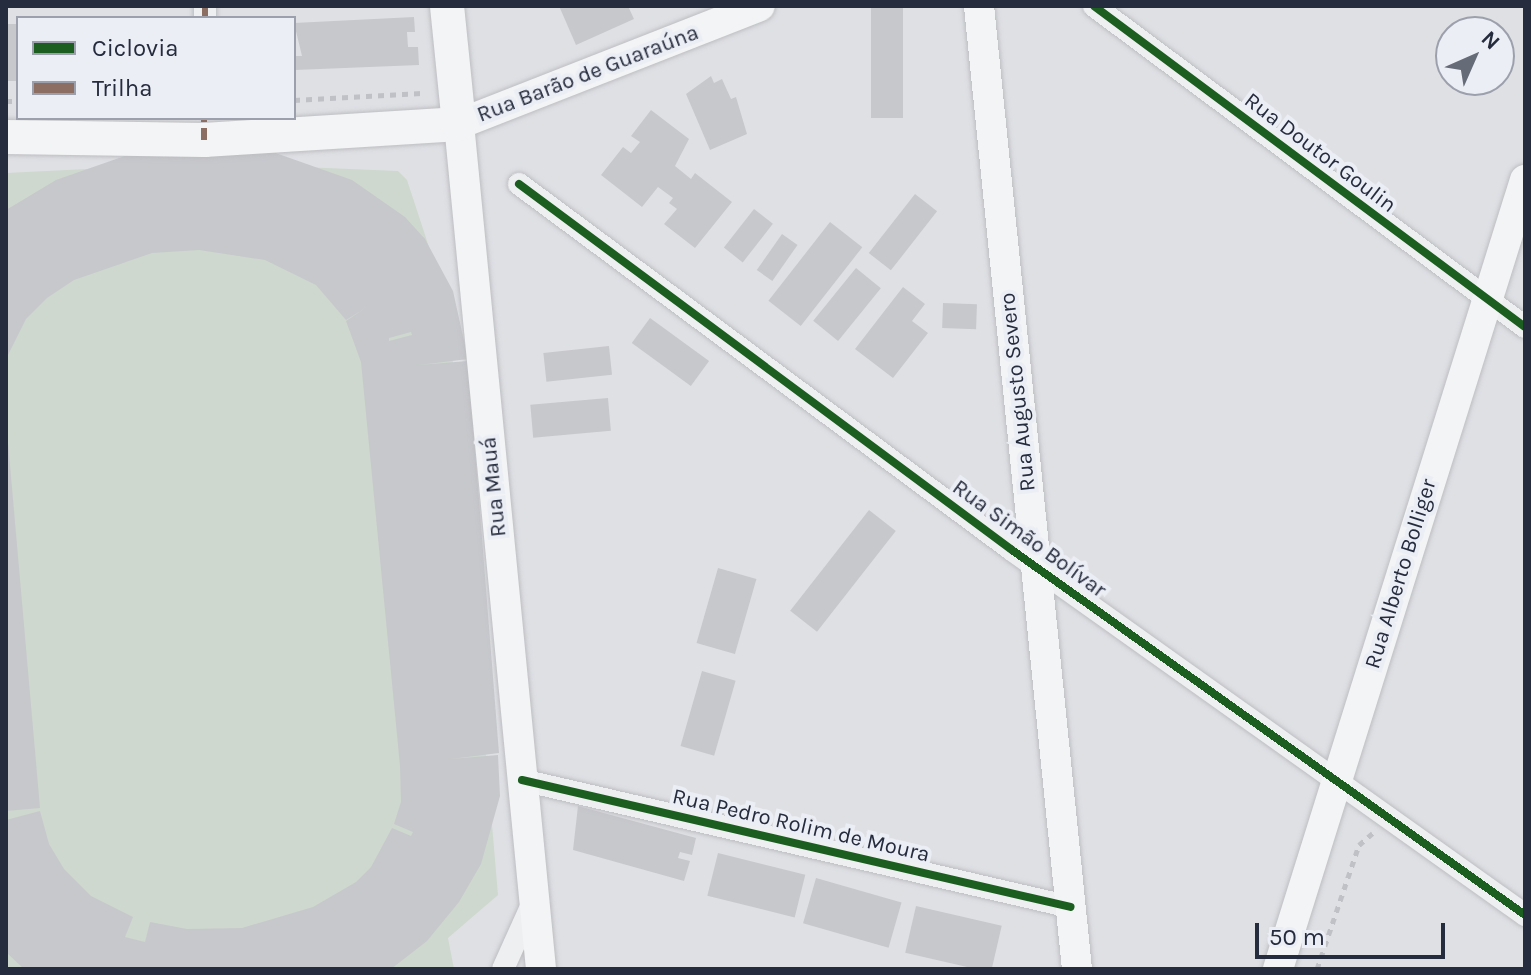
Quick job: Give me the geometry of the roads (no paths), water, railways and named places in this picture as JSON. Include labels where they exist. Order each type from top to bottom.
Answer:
[{"type":"main road","name":"Rua Mauá","points":[[447,6],[541,969]]},
{"type":"main road","name":"Rua Barão de Guaraúna","points":[[459,124],[760,6]]},
{"type":"main road","name":"Rua Augusto Severo","points":[[979,6],[1077,969]]},
{"type":"main road","points":[[6,137],[459,124]]},
{"type":"main road","name":"Rua Alberto Bolliger","points":[[1278,969],[1525,180]]},
{"type":"street","name":"Rua Doutor Goulin","points":[[1094,6],[1525,327]]},
{"type":"street","name":"Rua Simão Bolívar","points":[[519,184],[1037,567],[1525,915]]},
{"type":"street","name":"Rua Pedro Rolim de Moura","points":[[522,780],[1071,907]]},
{"type":"street","points":[[503,969],[534,899]]}]
